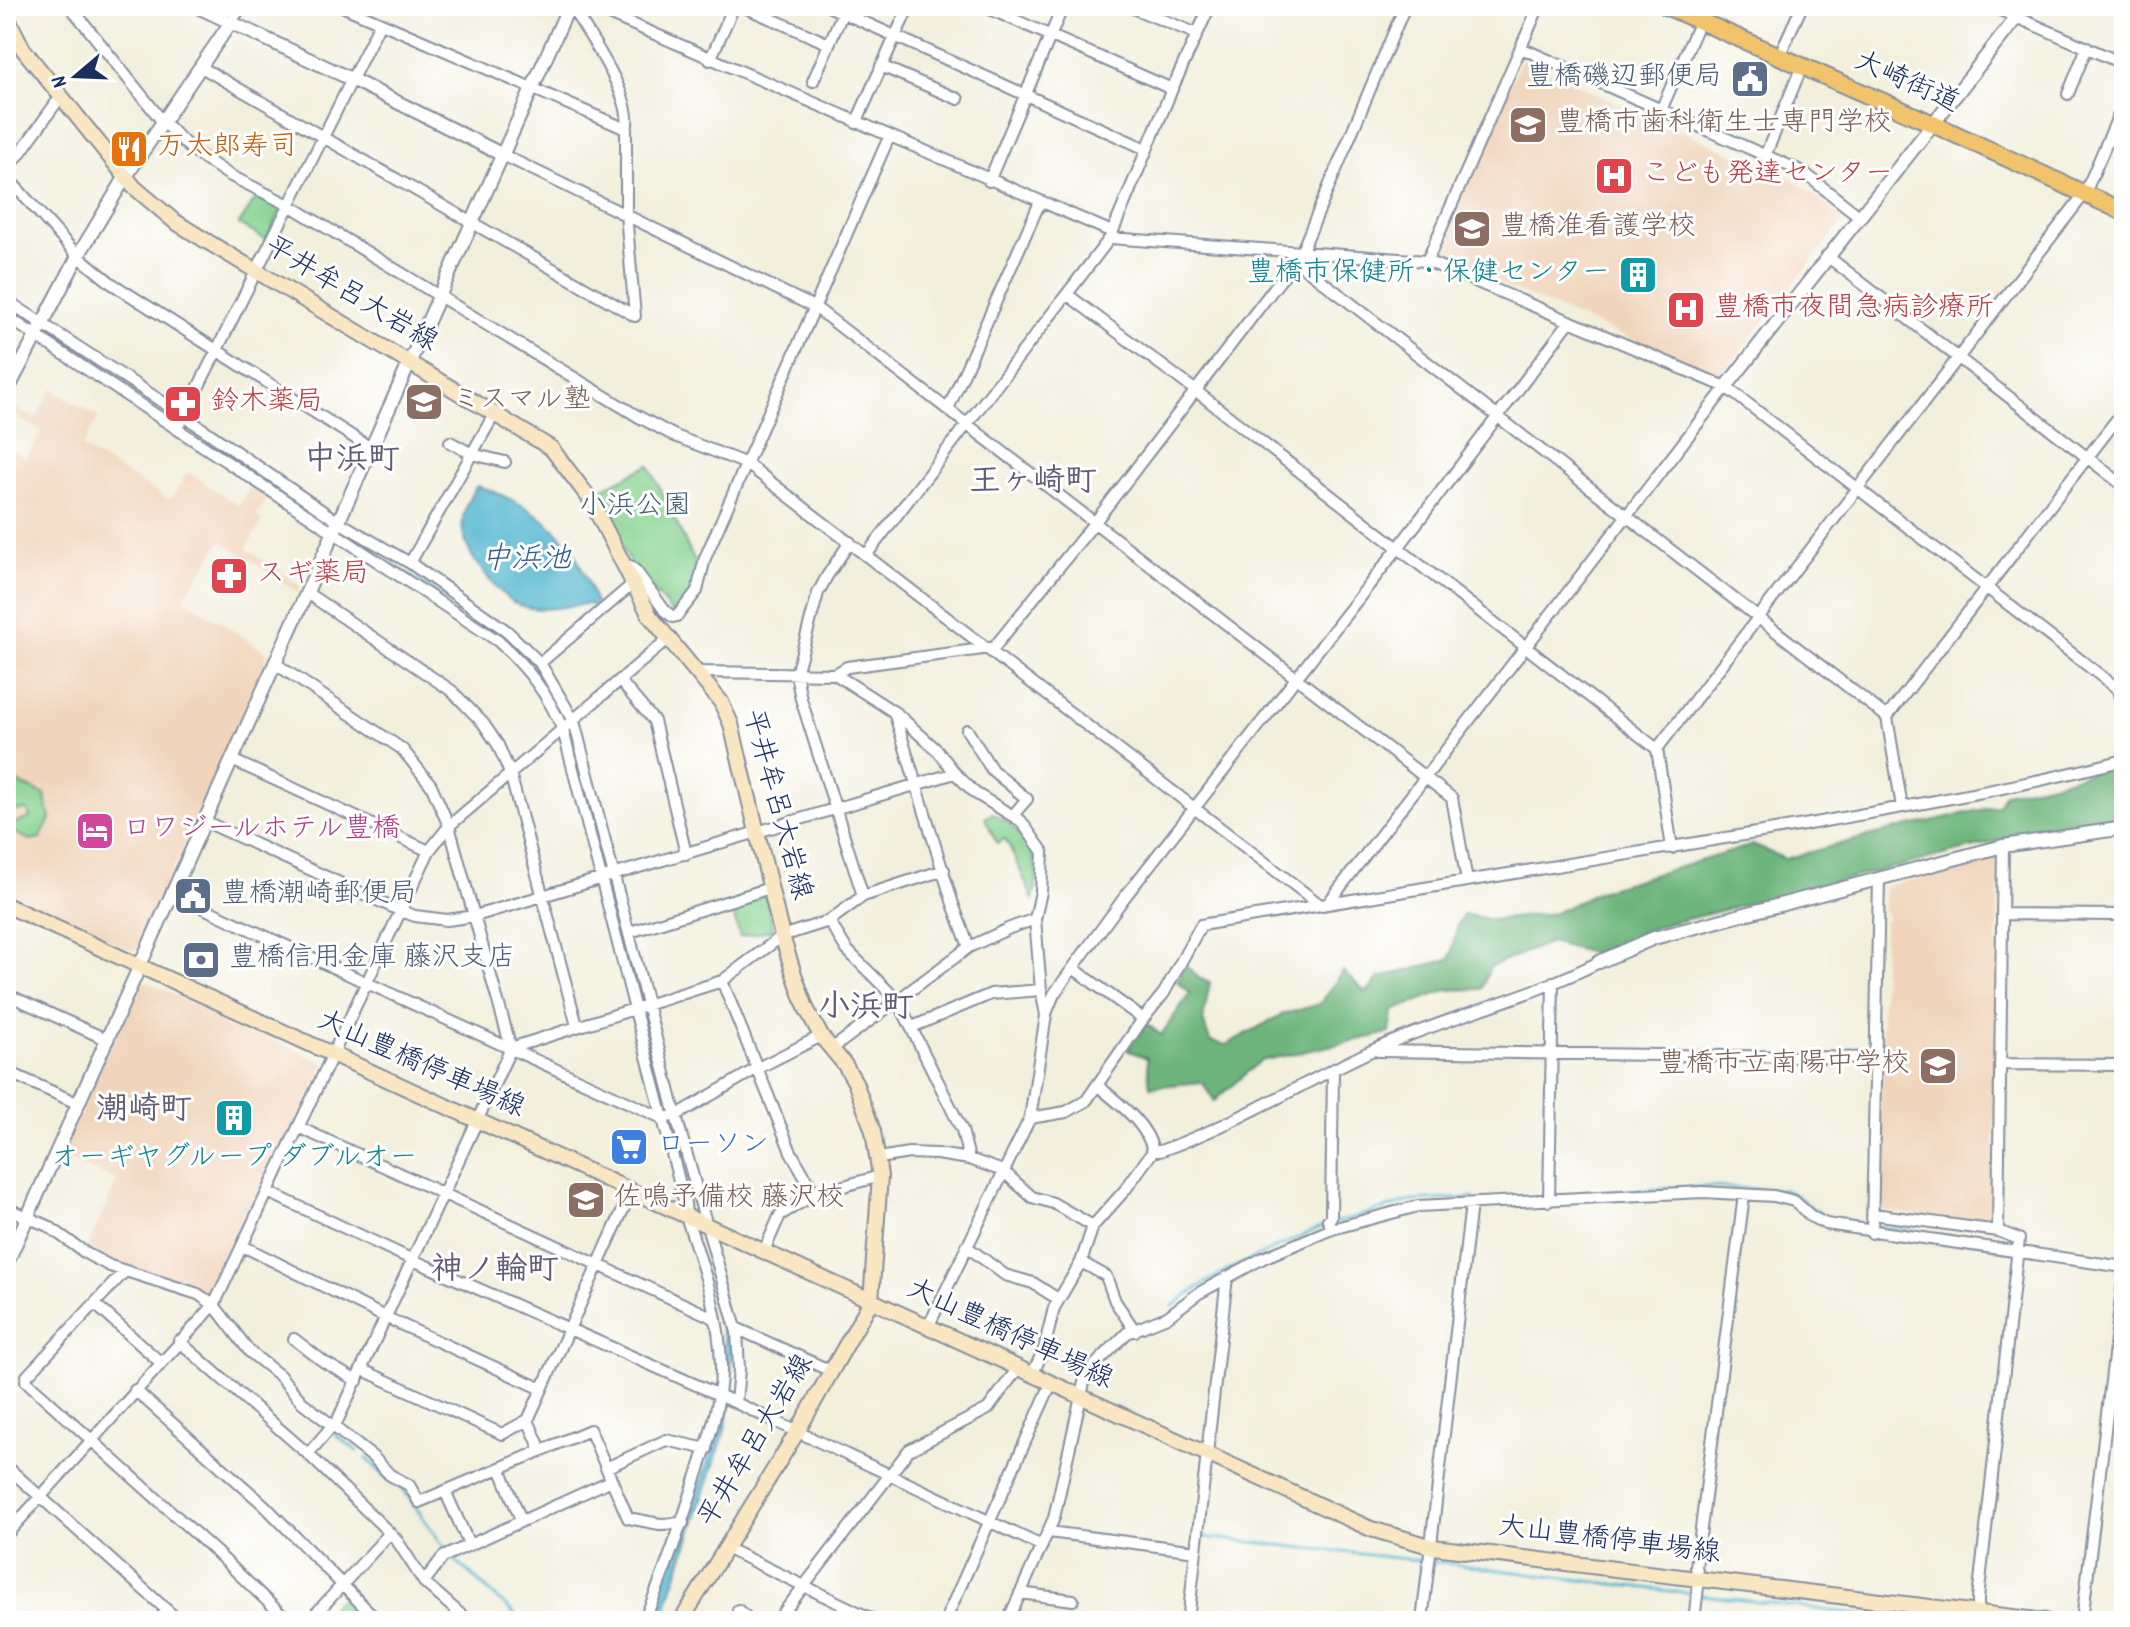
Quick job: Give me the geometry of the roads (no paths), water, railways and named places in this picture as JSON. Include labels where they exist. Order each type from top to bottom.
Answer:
[{"type":"main road","name":"大崎街道","points":[[1666,6],[2124,212]]},
{"type":"main road","name":"平井牟呂大岩線","points":[[6,15],[23,49],[149,203],[174,221],[541,440],[560,457],[590,499],[650,616],[721,702],[731,724],[782,936],[806,1008],[821,1036],[833,1048],[855,1082],[873,1131],[880,1176],[871,1301],[797,1432],[681,1621]]},
{"type":"main road","name":"大山豊橋停車場線","points":[[6,905],[1431,1558],[1698,1590],[2046,1621]]},
{"type":"street","points":[[70,6],[163,122],[192,150],[229,175],[289,205],[651,423],[675,436],[747,464],[1324,903]]},
{"type":"street","points":[[196,6],[816,308],[1452,798],[1467,881]]},
{"type":"street","points":[[6,393],[78,256],[126,176],[242,6]]},
{"type":"street","points":[[342,6],[626,129]]},
{"type":"street","points":[[201,67],[635,316],[626,214],[628,122],[619,85],[570,6]]},
{"type":"street","points":[[6,1265],[276,664],[369,447],[570,6]]},
{"type":"street","points":[[590,6],[1111,235],[1298,257],[1427,261],[1726,387],[1986,589],[2121,685],[2124,716]]},
{"type":"street","points":[[710,60],[734,6]]},
{"type":"street","points":[[742,6],[829,44]]},
{"type":"street","points":[[828,6],[1146,149]]},
{"type":"street","points":[[856,123],[909,6]]},
{"type":"street","points":[[983,6],[1172,89]]},
{"type":"street","points":[[989,181],[1063,6]]},
{"type":"street","points":[[1128,6],[1197,34]]},
{"type":"street","points":[[867,554],[1111,235],[1210,6]]},
{"type":"street","points":[[698,672],[835,674],[847,667],[991,649],[1095,522],[1298,257],[1405,6]]},
{"type":"street","points":[[1427,261],[1539,6]]},
{"type":"street","points":[[1779,56],[1802,6]]},
{"type":"street","points":[[1991,6],[2021,11],[2124,64]]},
{"type":"street","points":[[1324,903],[1426,778],[1827,256],[2021,11]]},
{"type":"street","points":[[813,81],[843,12]]},
{"type":"street","points":[[1661,110],[1700,21]]},
{"type":"street","points":[[178,429],[380,23]]},
{"type":"street","points":[[2068,94],[2087,47]]},
{"type":"street","points":[[1521,48],[1803,172],[1859,216]]},
{"type":"street","points":[[881,66],[958,99]]},
{"type":"street","points":[[1765,156],[1802,66]]},
{"type":"street","points":[[56,103],[6,173],[78,256],[122,291],[369,447]]},
{"type":"street","points":[[1657,749],[2085,193],[2124,103]]},
{"type":"street","points":[[626,566],[636,571],[665,611],[673,617],[697,591],[705,558],[889,137]]},
{"type":"street","points":[[6,141],[18,156]]},
{"type":"street","points":[[948,409],[1040,202]]},
{"type":"street","points":[[1827,256],[2124,486]]},
{"type":"street","points":[[1298,257],[1497,418],[1887,717],[1902,807]]},
{"type":"street","points":[[1068,295],[1657,749],[1672,848]]},
{"type":"street","points":[[6,300],[38,330],[178,429],[335,527],[410,563],[507,631],[540,663],[574,721],[736,1328],[739,1369],[736,1403]]},
{"type":"street","points":[[6,316],[38,330],[184,416],[498,641],[541,687],[563,730],[716,1319],[721,1366],[719,1395],[707,1449],[683,1523],[644,1621]]},
{"type":"street","points":[[928,1327],[1030,1118],[1046,1015],[1054,994],[1570,321]]},
{"type":"street","points":[[1887,717],[2124,410]]},
{"type":"street","points":[[410,563],[495,413]]},
{"type":"street","points":[[450,442],[472,454],[505,462]]},
{"type":"street","points":[[850,542],[818,593],[796,674],[801,699],[863,896]]},
{"type":"street","points":[[540,663],[634,583]]},
{"type":"street","points":[[307,593],[452,691],[483,723],[498,745],[510,773],[577,1026]]},
{"type":"street","points":[[6,1535],[214,1305],[429,851],[449,826],[668,639]]},
{"type":"street","points":[[276,664],[402,749],[431,785],[449,826],[511,1048],[363,1370],[333,1427],[308,1454]]},
{"type":"street","points":[[835,674],[894,712],[938,751],[975,793],[1021,821],[1043,852],[1041,892],[1035,919],[1046,1015]]},
{"type":"street","points":[[620,681],[654,721],[686,854]]},
{"type":"street","points":[[894,712],[969,947]]},
{"type":"street","points":[[967,730],[986,762],[1027,799],[1013,815]]},
{"type":"street","points":[[232,760],[429,851]]},
{"type":"street","points":[[1030,1118],[1074,1108],[1086,1101],[1164,993],[1201,925],[1902,807],[2040,782],[2124,760]]},
{"type":"street","points":[[204,821],[401,911],[447,920],[475,916],[615,876],[955,773]]},
{"type":"street","points":[[1153,1151],[1207,1133],[1372,1051],[1553,982],[1654,938],[2003,846],[2124,828]]},
{"type":"street","points":[[1998,1231],[2003,846]]},
{"type":"street","points":[[511,1048],[722,981],[782,936],[829,921],[863,896],[944,870]]},
{"type":"street","points":[[1872,1223],[1879,879]]},
{"type":"street","points":[[630,932],[770,888]]},
{"type":"street","points":[[173,894],[662,1118],[677,1115],[821,1036]]},
{"type":"street","points":[[2003,914],[2124,915]]},
{"type":"street","points":[[833,1048],[969,947],[1035,919]]},
{"type":"street","points":[[829,921],[847,950],[898,1001],[962,1130],[969,1159]]},
{"type":"street","points":[[1073,968],[1143,1019]]},
{"type":"street","points":[[722,981],[791,1152],[815,1194]]},
{"type":"street","points":[[1549,1196],[1553,982]]},
{"type":"street","points":[[912,1027],[991,994],[1041,990]]},
{"type":"street","points":[[6,994],[108,1040]]},
{"type":"street","points":[[1372,1051],[1876,1058]]},
{"type":"street","points":[[2000,1064],[2124,1065]]},
{"type":"street","points":[[6,1071],[79,1104]]},
{"type":"street","points":[[1330,1225],[1333,1071]]},
{"type":"street","points":[[1097,1085],[1135,1119],[1153,1151]]},
{"type":"street","points":[[298,1127],[716,1319]]},
{"type":"street","points":[[777,1621],[909,1450],[988,1409],[1044,1349],[1058,1299],[1081,1262],[1093,1226],[1125,1190],[1153,1151]]},
{"type":"street","points":[[879,1158],[923,1153],[969,1159],[1003,1171],[1032,1197],[1053,1203],[1093,1226]]},
{"type":"street","points":[[764,1251],[780,1215],[815,1194],[880,1176]]},
{"type":"street","points":[[268,1192],[413,1260],[719,1395],[1042,1546]]},
{"type":"street","points":[[363,1370],[502,1434],[528,1420],[631,1192]]},
{"type":"street","points":[[1008,1621],[1049,1532],[1085,1378],[1121,1337],[1167,1317],[1227,1277],[1330,1225],[1406,1208],[1549,1196],[1703,1192],[1787,1198],[1819,1222],[1998,1231],[2019,1239],[1978,1617]]},
{"type":"street","points":[[1694,1621],[1698,1590],[1696,1567],[1744,1195]]},
{"type":"street","points":[[1422,1621],[1471,1204]]},
{"type":"street","points":[[6,1208],[48,1226],[87,1254],[125,1271],[198,1294],[214,1305],[250,1352],[280,1376],[302,1402],[374,1458],[390,1475],[409,1485],[419,1502],[590,1430],[628,1518],[660,1524],[683,1523]]},
{"type":"street","points":[[1872,1223],[2017,1253],[2124,1270],[2082,1621]]},
{"type":"street","points":[[243,1246],[387,1318],[542,1389]]},
{"type":"street","points":[[966,1246],[1005,1275],[1038,1285],[1058,1299]]},
{"type":"street","points":[[1081,1262],[1106,1276],[1115,1301],[1135,1331]]},
{"type":"street","points":[[125,1271],[27,1376],[26,1381],[288,1621]]},
{"type":"street","points":[[1188,1621],[1227,1277]]},
{"type":"street","points":[[95,1304],[160,1362]]},
{"type":"street","points":[[736,1328],[831,1371]]},
{"type":"street","points":[[294,1339],[324,1362],[357,1381]]},
{"type":"street","points":[[179,1341],[308,1454],[396,1539],[424,1582],[468,1621]]},
{"type":"street","points":[[945,1621],[1051,1384]]},
{"type":"street","points":[[135,1390],[264,1505],[378,1621]]},
{"type":"street","points":[[528,1420],[541,1450]]},
{"type":"street","points":[[606,1468],[666,1440],[707,1449]]},
{"type":"street","points":[[6,1466],[179,1621]]},
{"type":"street","points":[[500,1468],[521,1520]]},
{"type":"street","points":[[424,1582],[443,1557],[612,1480]]},
{"type":"street","points":[[445,1491],[469,1544]]},
{"type":"street","points":[[1049,1532],[1196,1551]]},
{"type":"street","points":[[309,1621],[389,1534]]},
{"type":"street","points":[[726,1548],[876,1621]]},
{"type":"street","points":[[1020,1593],[1073,1600]]},
{"type":"street","points":[[738,1610],[751,1621]]},
{"type":"street","points":[[157,1621],[168,1611]]},
{"type":"water","name":"中浜池","points":[[477,486],[531,510],[554,528],[580,563],[596,603],[593,606],[530,608],[512,602],[500,591],[472,557],[464,534],[464,511]]},
{"type":"water","points":[[717,1279],[732,1343],[731,1398],[724,1434],[663,1617],[661,1621],[648,1621],[710,1456],[723,1395],[724,1340],[710,1282]]},
{"type":"waterway","points":[[6,307],[31,327]]},
{"type":"waterway","points":[[51,340],[230,454]]},
{"type":"waterway","points":[[286,492],[332,525]]},
{"type":"waterway","points":[[338,529],[516,646]]},
{"type":"waterway","points":[[524,654],[546,683]]},
{"type":"waterway","points":[[550,690],[565,723]]},
{"type":"waterway","points":[[588,807],[606,873]]},
{"type":"waterway","points":[[608,880],[669,1113]]},
{"type":"waterway","points":[[671,1120],[696,1213]]},
{"type":"waterway","points":[[1612,1191],[1705,1187],[1785,1190],[1831,1220]]},
{"type":"waterway","points":[[1173,1306],[1229,1269],[1324,1226],[1411,1201],[1473,1198]]},
{"type":"waterway","points":[[1854,1223],[2124,1261]]},
{"type":"waterway","points":[[700,1228],[715,1283]]},
{"type":"waterway","points":[[282,1386],[292,1400],[325,1427]]},
{"type":"waterway","points":[[335,1434],[357,1451]]},
{"type":"waterway","points":[[367,1458],[386,1478],[403,1489],[445,1549]]},
{"type":"waterway","points":[[1202,1534],[1204,1537],[1913,1621]]},
{"type":"waterway","points":[[453,1558],[522,1621]]},
{"type":"waterway","points":[[1414,1621],[1421,1562]]},
{"type":"place","name":"豊橋磯辺郵便局","points":[[1750,79]]},
{"type":"place","name":"豊橋市歯科衛生士専門学校","points":[[1528,125]]},
{"type":"place","name":"万太郎寿司","points":[[129,149]]},
{"type":"place","name":"こども発達センター","points":[[1614,176]]},
{"type":"place","name":"豊橋准看護学校","points":[[1472,229]]},
{"type":"place","name":"豊橋市保健所・保健センター","points":[[1638,275]]},
{"type":"place","name":"豊橋市夜間急病診療所","points":[[1686,310]]},
{"type":"place","name":"ミスマル塾","points":[[424,402]]},
{"type":"place","name":"鈴木薬局","points":[[183,404]]},
{"type":"place","name":"スギ薬局","points":[[229,576]]},
{"type":"place","name":"ロワジールホテル豊橋","points":[[95,831]]},
{"type":"place","name":"豊橋潮崎郵便局","points":[[193,896]]},
{"type":"place","name":"豊橋信用金庫 藤沢支店","points":[[201,960]]},
{"type":"place","name":"豊橋市立南陽中学校","points":[[1938,1066]]},
{"type":"place","name":"オーギヤグループ ダブルオー","points":[[234,1118]]},
{"type":"place","name":"ローソン","points":[[629,1147]]},
{"type":"place","name":"佐鳴予備校 藤沢校","points":[[586,1200]]},
{"type":"district","name":"中浜町","points":[[352,462]]},
{"type":"district","name":"王ヶ崎町","points":[[1033,484]]},
{"type":"district","name":"小浜町","points":[[866,1010]]},
{"type":"district","name":"潮崎町","points":[[144,1112]]},
{"type":"district","name":"神ノ輪町","points":[[495,1272]]},
{"type":"park label","name":"小浜公園","points":[[635,508]]}]
